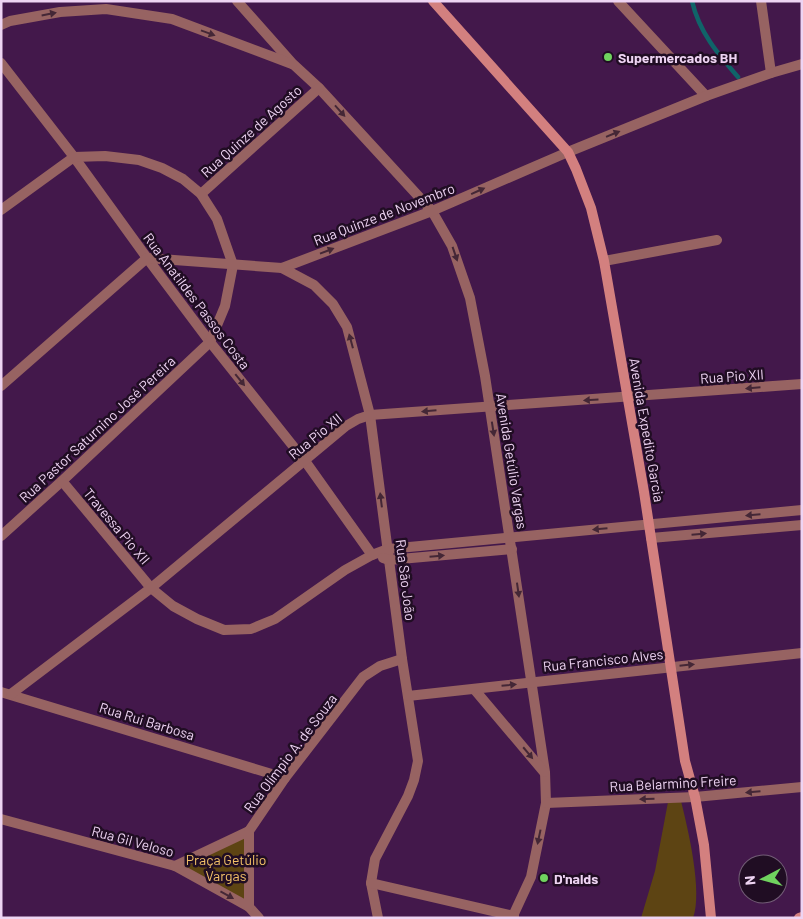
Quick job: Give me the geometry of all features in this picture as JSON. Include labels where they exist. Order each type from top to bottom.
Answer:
[{"type":"main road","name":"Avenida Expedito Garcia","points":[[433,1],[568,152],[591,208],[604,261],[628,398],[685,761],[695,797],[706,858],[711,918]]},
{"type":"street","name":"Avenida Getúlio Vargas","points":[[237,1],[432,211],[452,246],[470,298],[510,536],[530,682],[545,772],[546,803],[531,877],[513,917]]},
{"type":"street","points":[[618,1],[706,96]]},
{"type":"street","points":[[761,1],[771,73]]},
{"type":"street","points":[[1,25],[10,21],[60,12],[106,9],[172,20],[294,64]]},
{"type":"street","name":"Rua Anatildes Passos Costa","points":[[1,63],[74,157],[210,342],[305,461],[372,555]]},
{"type":"street","name":"Rua Quinze de Novembro","points":[[147,258],[282,268],[432,211],[568,152],[706,96],[802,64]]},
{"type":"street","name":"Rua Quinze de Agosto","points":[[201,194],[319,88]]},
{"type":"street","points":[[1,210],[74,157],[105,156],[139,160],[162,168],[183,179],[201,194],[216,219],[233,265],[225,306],[210,342]]},
{"type":"street","points":[[604,261],[717,240]]},
{"type":"street","points":[[1,386],[147,258]]},
{"type":"street","name":"Rua São João","points":[[282,268],[314,285],[333,304],[347,327],[370,415],[402,659],[418,761],[408,796],[375,859],[371,883],[378,918]]},
{"type":"street","name":"Rua Pastor Saturnino José Pereira","points":[[1,536],[210,342]]},
{"type":"street","name":"Rua Pio XII","points":[[6,693],[151,588],[346,426],[358,419],[370,415],[628,398],[802,384]]},
{"type":"street","name":"Travessa Pio XII","points":[[62,481],[151,588],[173,606],[197,620],[224,630],[250,629],[275,619],[346,570],[372,555],[388,549],[510,536],[802,510]]},
{"type":"street","points":[[651,538],[802,525]]},
{"type":"street","points":[[372,555],[389,560],[512,549]]},
{"type":"street","name":"Rua Francisco Alves","points":[[408,696],[802,653]]},
{"type":"street","name":"Rua Olímpio A. de Souza","points":[[249,907],[249,831],[285,778],[363,677],[380,666],[402,659]]},
{"type":"street","points":[[474,689],[545,772]]},
{"type":"street","name":"Rua Rui Barbosa","points":[[6,693],[285,778]]},
{"type":"street","name":"Rua Belarmino Freire","points":[[546,803],[695,797],[802,787]]},
{"type":"street","name":"Rua Gil Veloso","points":[[1,819],[175,866],[249,907]]},
{"type":"street","points":[[175,866],[249,831]]},
{"type":"street","points":[[371,883],[513,917]]},
{"type":"street","points":[[249,907],[259,918]]},
{"type":"green space","points":[[681,801],[691,843],[695,877],[696,907],[693,918],[641,918],[655,871],[668,802]]},
{"type":"green space","name":"Praça Getúlio Vargas","points":[[249,831],[249,907],[175,866]]},
{"type":"waterway","points":[[692,1],[704,33],[738,77]]},
{"type":"place","name":"Supermercados BH","points":[[608,57]]},
{"type":"place","name":"D'nalds","points":[[544,878]]}]
